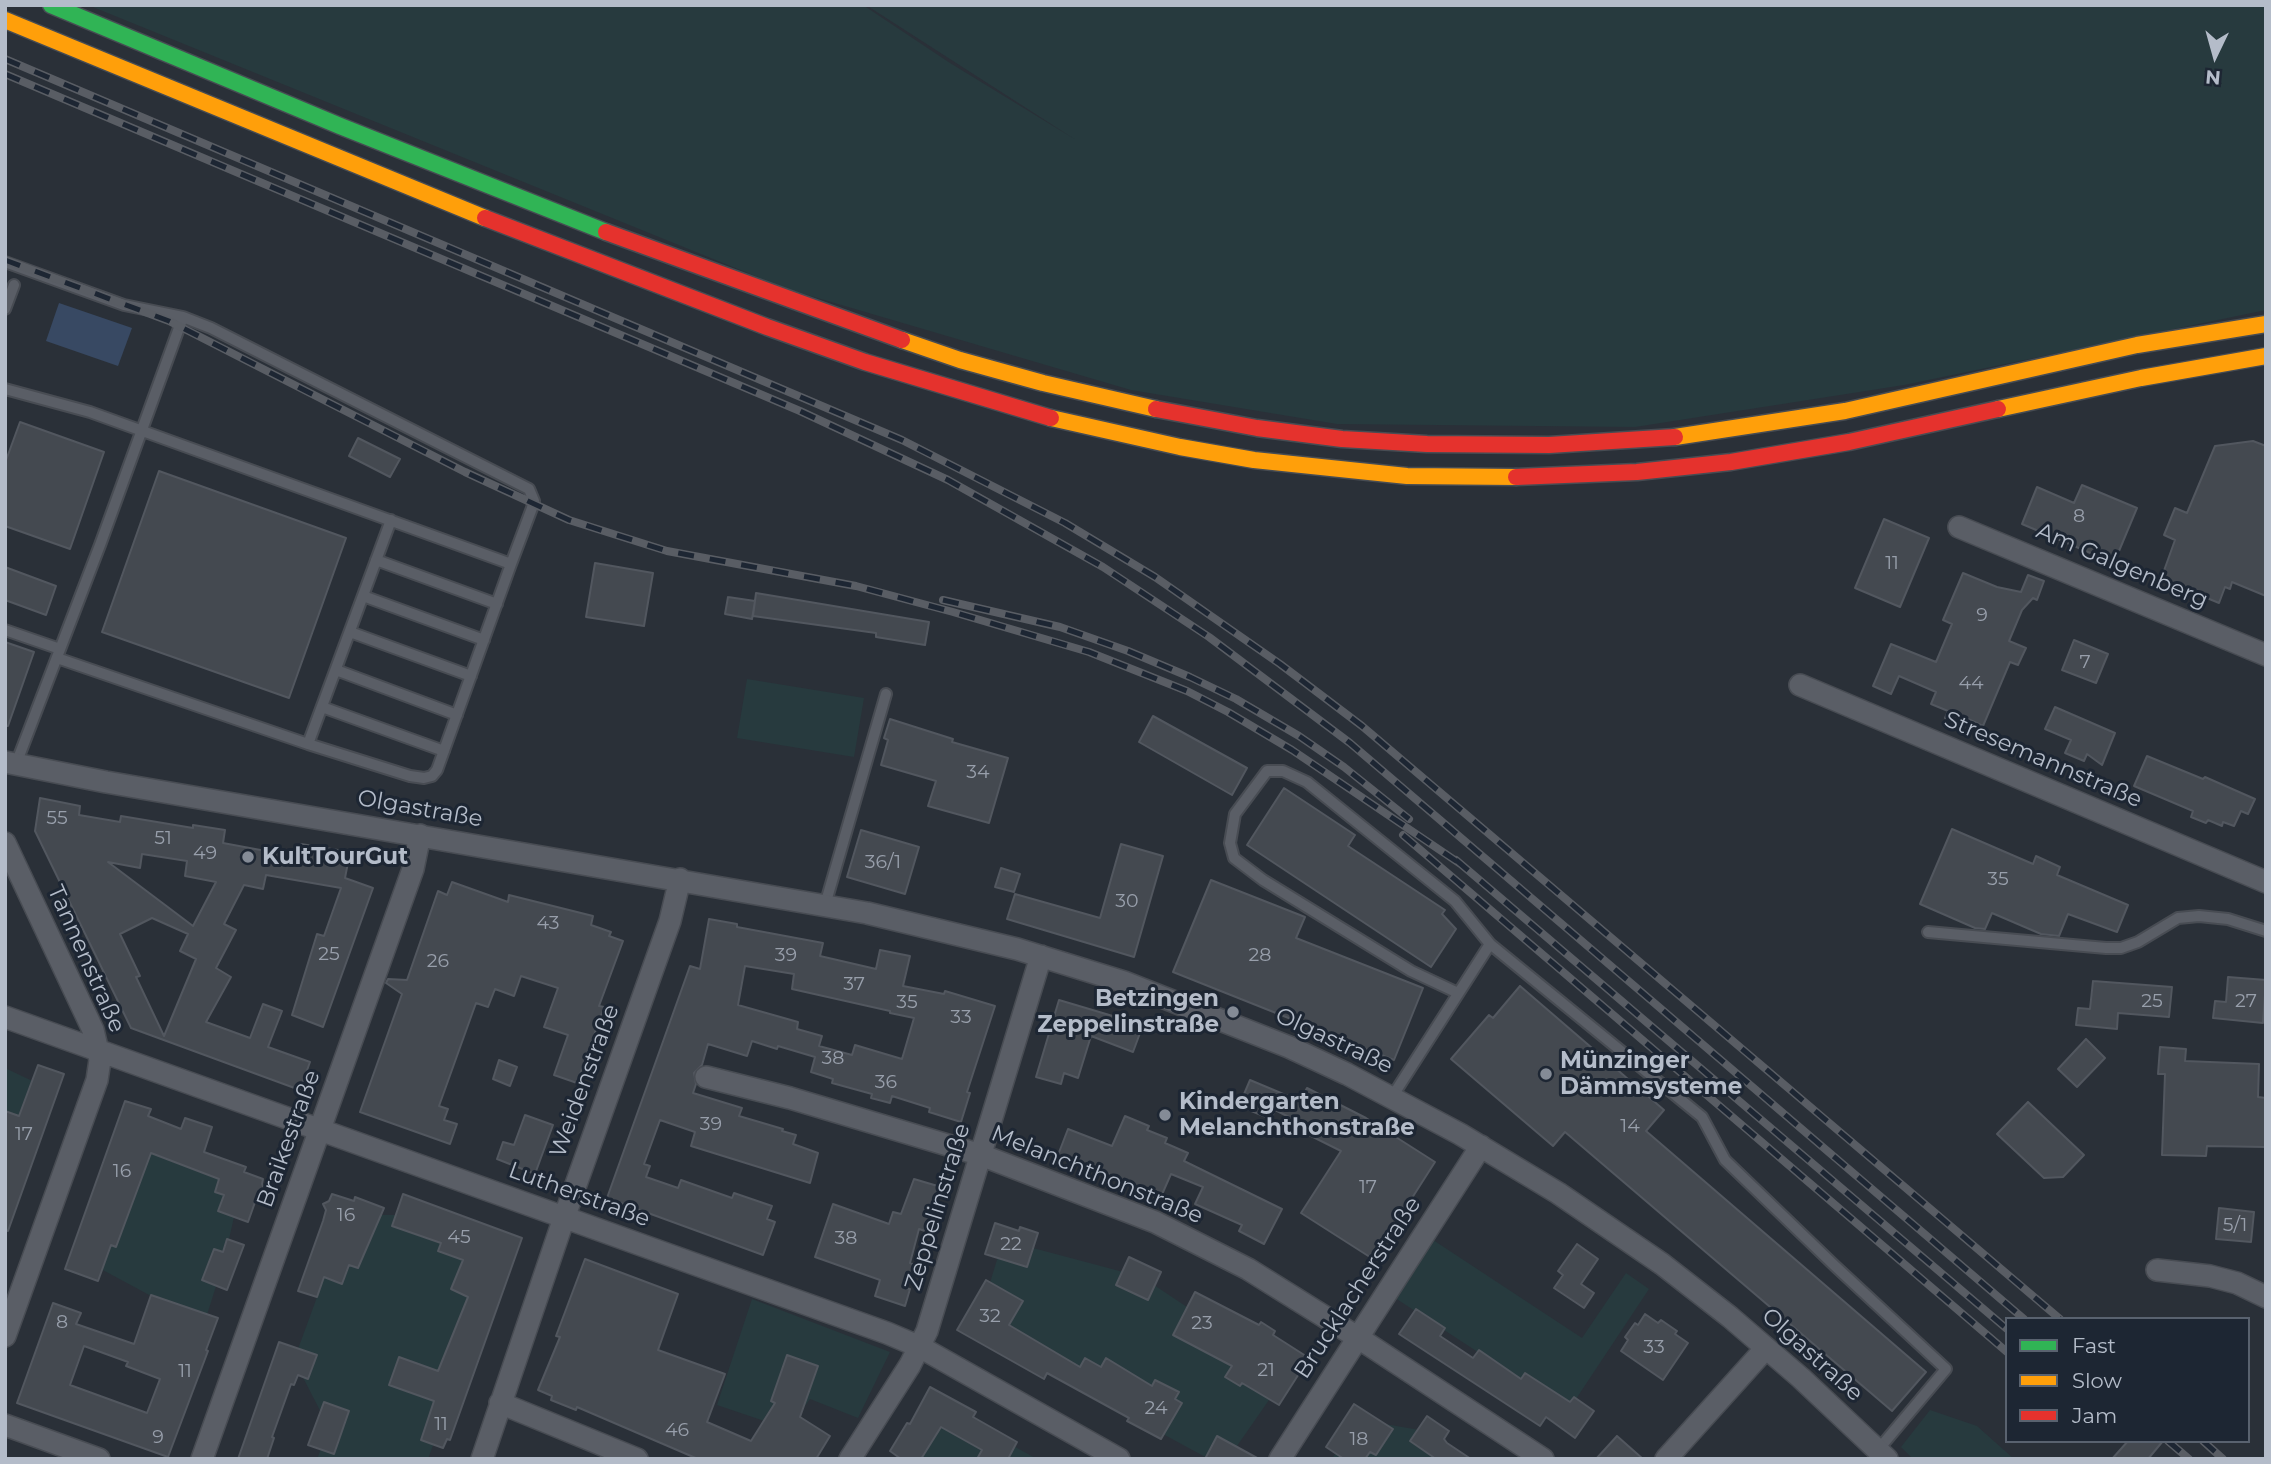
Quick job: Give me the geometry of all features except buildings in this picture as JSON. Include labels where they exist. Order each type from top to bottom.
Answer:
[{"type":"highway","points":[[51,5],[585,225],[808,308],[960,360],[1043,383],[1127,403],[1257,428],[1342,439],[1427,444],[1549,445],[1674,437],[1845,411],[2137,345],[2266,324]]},
{"type":"highway","points":[[5,20],[447,204],[841,353],[1040,415],[1180,447],[1254,460],[1329,470],[1419,477],[1550,477],[1671,469],[1849,442],[2141,378],[2266,356]]},
{"type":"street","name":"Am Galgenberg","points":[[1959,527],[2266,655]]},
{"type":"street","name":"Stresemannstraße","points":[[1800,685],[2266,882]]},
{"type":"street","name":"Olgastraße","points":[[8,766],[825,905],[935,928],[1125,982],[1289,1047],[1392,1097],[1481,1146],[1558,1193],[1696,1290],[1766,1348],[1883,1454]]},
{"type":"street","name":"Braikestraße","points":[[202,1459],[413,869],[420,835]]},
{"type":"street","name":"Tannenstraße","points":[[5,844],[84,1010],[99,1051],[97,1080],[5,1336]]},
{"type":"street","name":"Weidenstraße","points":[[482,1459],[564,1218],[670,922],[680,879]]},
{"type":"street","name":"Zeppelinstraße","points":[[850,1459],[905,1375],[933,1314],[1041,956]]},
{"type":"street","name":"Lutherstraße","points":[[5,1017],[920,1346],[1119,1459]]},
{"type":"street","name":"Melanchthonstraße","points":[[706,1077],[789,1098],[981,1155],[1155,1222],[1248,1269],[1544,1459]]},
{"type":"street","name":"Brucklacherstraße","points":[[1280,1459],[1481,1146]]},
{"type":"street","points":[[2157,1270],[2210,1276],[2237,1283],[2266,1297]]},
{"type":"street","points":[[1666,1459],[1766,1348]]},
{"type":"street","points":[[500,1403],[637,1459]]},
{"type":"street","points":[[5,1425],[99,1459]]},
{"type":"lane","points":[[5,262],[124,305],[183,317],[211,328],[529,489],[534,501],[437,770],[432,776],[418,778],[308,744],[58,654],[5,630]]},
{"type":"lane","points":[[5,309],[14,285]]},
{"type":"lane","points":[[8,766],[58,654],[183,317]]},
{"type":"lane","points":[[5,389],[90,412],[512,564]]},
{"type":"lane","points":[[308,744],[391,520]]},
{"type":"lane","points":[[376,560],[497,604]]},
{"type":"lane","points":[[363,596],[484,640]]},
{"type":"lane","points":[[350,632],[471,676]]},
{"type":"lane","points":[[335,670],[457,715]]},
{"type":"lane","points":[[825,905],[886,694]]},
{"type":"lane","points":[[322,707],[444,751]]},
{"type":"lane","points":[[1458,993],[1411,971],[1264,880],[1234,858],[1230,843],[1235,814],[1267,771],[1283,771],[1307,782],[1455,901],[1490,944],[1702,1117],[1726,1160],[1946,1369],[1883,1454]]},
{"type":"lane","points":[[1928,932],[2114,948],[2138,942],[2178,918],[2199,916],[2228,919],[2266,931]]},
{"type":"lane","points":[[1392,1097],[1490,944]]},
{"type":"green space","points":[[88,5],[863,5],[950,63],[1076,140],[866,5],[2266,5],[2266,310],[1904,385],[1635,427],[1337,424],[1131,390],[787,289]]},
{"type":"green space","points":[[747,679],[864,698],[854,757],[737,738]]},
{"type":"green space","points":[[5,1068],[45,1087],[5,1183]]},
{"type":"green space","points":[[134,1117],[192,1136],[240,1191],[224,1261],[206,1318],[166,1304],[86,1261]]},
{"type":"green space","points":[[347,1215],[411,1215],[505,1248],[428,1459],[317,1459],[329,1428],[294,1360]]},
{"type":"green space","points":[[1424,1234],[1582,1338],[1626,1273],[1649,1289],[1568,1411],[1386,1292]]},
{"type":"green space","points":[[1003,1240],[1142,1277],[1208,1321],[1294,1364],[1228,1459],[1209,1459],[975,1332]]},
{"type":"green space","points":[[752,1299],[890,1352],[858,1418],[810,1399],[788,1429],[717,1405]]},
{"type":"green space","points":[[934,1402],[1037,1459],[898,1459]]},
{"type":"green space","points":[[1930,1410],[1977,1426],[2014,1459],[1913,1459],[1901,1447]]},
{"type":"green space","points":[[1356,1419],[1431,1432],[1468,1459],[1332,1459]]},
{"type":"water","points":[[59,303],[132,328],[118,366],[46,341]]},
{"type":"railway","points":[[5,59],[902,440],[1065,523],[1155,577],[1280,664],[1362,726],[2058,1317]]},
{"type":"railway","points":[[5,74],[800,411],[948,480],[1103,567],[1209,637],[1350,743],[2022,1317]]},
{"type":"railway","points":[[5,260],[169,321],[465,472],[569,520],[667,551],[856,586],[953,612],[1089,652],[1187,691],[1292,750],[1462,865]]},
{"type":"railway","points":[[943,600],[1060,627],[1190,677],[1236,699],[1299,736],[1344,767],[1409,819]]},
{"type":"railway","points":[[1403,835],[2005,1350]]},
{"type":"railway","points":[[1456,860],[2005,1327]]},
{"type":"railway","points":[[2170,1443],[2189,1459]]},
{"type":"railway","points":[[2205,1443],[2223,1459]]},
{"type":"traffic: fast","points":[[51,5],[340,126],[606,232]]},
{"type":"traffic: slow","points":[[5,20],[485,218]]},
{"type":"traffic: slow","points":[[1675,437],[1845,411],[2137,345],[2266,324]]},
{"type":"traffic: slow","points":[[902,340],[960,360],[1043,383],[1156,409]]},
{"type":"traffic: slow","points":[[1998,409],[2141,378],[2266,356]]},
{"type":"traffic: slow","points":[[1051,418],[1180,447],[1254,460],[1407,476],[1516,477]]},
{"type":"traffic: jam","points":[[485,218],[865,362],[1051,418]]},
{"type":"traffic: jam","points":[[606,232],[902,340]]},
{"type":"traffic: jam","points":[[1156,409],[1257,428],[1342,439],[1427,444],[1549,445],[1675,437]]},
{"type":"traffic: jam","points":[[1516,477],[1637,472],[1731,462],[1849,442],[1998,409]]},
{"type":"place","name":"KultTourGut","points":[[248,857]]},
{"type":"place","name":"Betzingen Zeppelinstraße","points":[[1233,1012]]},
{"type":"place","name":"Münzinger Dämmsysteme","points":[[1546,1074]]},
{"type":"place","name":"Kindergarten Melanchthonstraße","points":[[1165,1115]]}]
